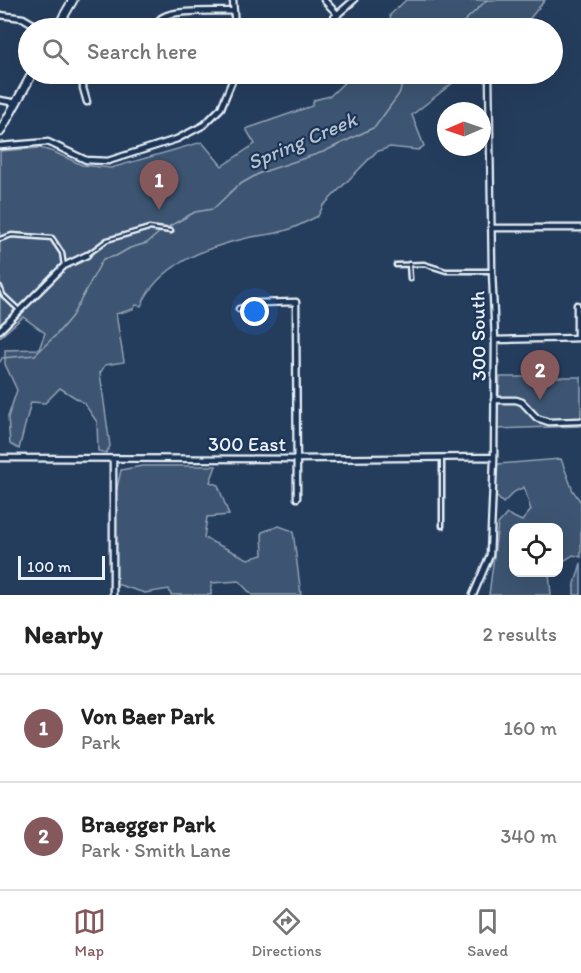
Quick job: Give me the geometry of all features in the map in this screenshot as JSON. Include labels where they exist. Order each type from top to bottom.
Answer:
[{"type":"street","points":[[63,18],[74,0]]},
{"type":"street","points":[[233,0],[234,18]]},
{"type":"street","points":[[324,0],[338,15]]},
{"type":"street","points":[[334,18],[354,0]]},
{"type":"street","points":[[161,18],[177,13],[234,11]]},
{"type":"street","points":[[0,15],[23,18]]},
{"type":"street","points":[[0,132],[27,84]]},
{"type":"street","points":[[83,84],[87,102]]},
{"type":"street","points":[[0,146],[48,142],[86,160],[108,161],[177,139],[204,125],[221,108],[231,84]]},
{"type":"street","name":"300 South","points":[[473,595],[489,555],[494,457],[495,340],[489,84]]},
{"type":"street","points":[[0,100],[17,103]]},
{"type":"street","points":[[492,228],[581,228]]},
{"type":"street","points":[[0,330],[64,266],[87,255]]},
{"type":"street","points":[[239,309],[258,303],[296,302],[297,498]]},
{"type":"street","points":[[495,340],[579,338],[577,305]]},
{"type":"street","points":[[494,400],[522,402],[537,418],[549,422],[581,421]]},
{"type":"street","name":"300 East","points":[[0,458],[494,457]]},
{"type":"street","points":[[113,459],[113,595]]},
{"type":"lane","points":[[87,255],[107,240],[149,228],[171,231]]},
{"type":"lane","points":[[0,239],[12,235],[52,238],[62,253],[64,266]]},
{"type":"lane","points":[[409,264],[410,279]]},
{"type":"lane","points":[[396,265],[430,265],[440,271],[492,271]]},
{"type":"lane","points":[[0,287],[3,295],[20,311]]},
{"type":"lane","points":[[442,458],[442,526]]},
{"type":"shaded area","points":[[406,0],[545,0],[530,18],[390,18],[390,15]]},
{"type":"shaded area","points":[[343,84],[451,84],[412,115],[424,146],[418,150],[390,147],[376,152],[323,206],[318,216],[288,230],[232,242],[201,252],[172,268],[149,291],[141,306],[136,305],[133,309],[116,314],[124,362],[105,365],[100,373],[110,446],[106,453],[98,451],[97,422],[84,403],[60,388],[45,403],[31,402],[19,449],[10,444],[8,417],[17,390],[5,364],[5,350],[39,349],[45,333],[23,317],[0,337],[0,151],[40,148],[82,165],[111,168],[202,142],[222,166],[255,144],[246,129],[312,106],[314,100],[330,96]]},
{"type":"shaded area","points":[[500,377],[581,377],[581,426],[497,429]]},
{"type":"shaded area","points":[[561,459],[573,491],[581,502],[581,557],[573,555],[563,561],[563,523],[509,523],[509,577],[549,577],[551,595],[489,595],[498,524],[507,514],[522,521],[531,510],[524,487],[514,492],[503,503],[492,492],[498,464]]},
{"type":"shaded area","points":[[142,466],[216,466],[210,482],[218,485],[229,515],[207,517],[204,538],[248,559],[263,555],[262,532],[279,526],[293,531],[301,595],[252,595],[239,581],[211,583],[211,595],[171,595],[169,589],[145,593],[116,584],[115,497],[121,470]]},
{"type":"shaded area","points":[[581,563],[581,595],[574,595],[574,587]]},
{"type":"waterway","name":"Spring Creek","points":[[468,18],[487,0]]},
{"type":"waterway","name":"Spring Creek","points":[[0,362],[2,358],[35,355],[56,335],[72,316],[103,259],[147,243],[161,231],[195,212],[213,209],[237,186],[260,173],[323,152],[375,127],[399,94],[402,84]]},
{"type":"place","name":"Von Baer Park","points":[[159,210]]},
{"type":"place","name":"Braegger Park","points":[[540,400]]}]
